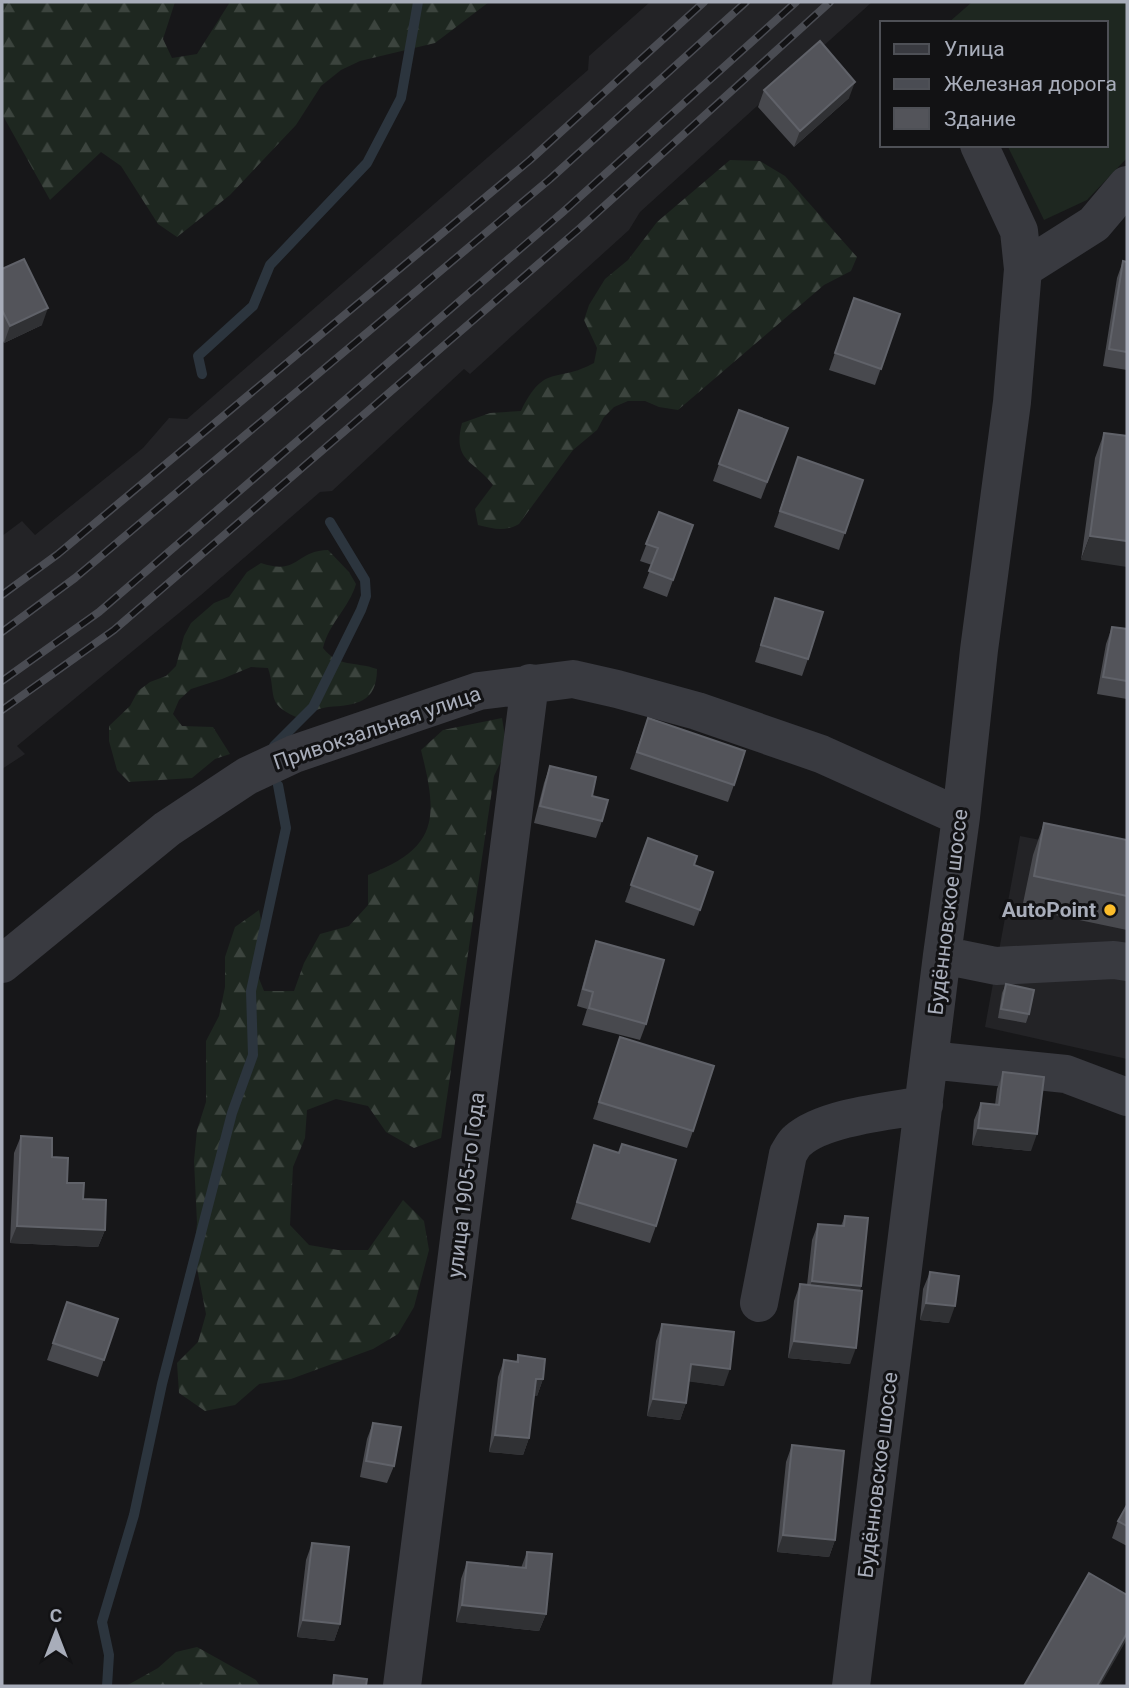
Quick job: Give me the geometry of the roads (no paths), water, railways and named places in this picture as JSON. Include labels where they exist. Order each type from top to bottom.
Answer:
[{"type":"street","name":"Будённовское шоссе","points":[[851,1686],[1012,402],[1023,269],[1019,231],[980,147]]},
{"type":"street","points":[[1023,269],[1094,224],[1127,185]]},
{"type":"street","name":"Привокзальная улица","points":[[2,964],[167,829],[247,776],[294,754],[479,691],[530,683],[573,679],[698,711],[821,754],[961,817]]},
{"type":"street","name":"улица 1905-го Года","points":[[402,1686],[530,683]]},
{"type":"street","points":[[942,955],[996,966],[1114,960],[1127,962]]},
{"type":"street","points":[[929,1060],[1066,1074],[1127,1097]]},
{"type":"street","points":[[759,1303],[788,1154],[796,1142],[812,1131],[849,1119],[924,1105]]},
{"type":"waterway","points":[[202,374],[198,356],[253,306],[270,265],[367,163],[401,98],[418,2]]},
{"type":"waterway","points":[[274,746],[313,707],[366,596],[365,580],[330,522]]},
{"type":"waterway","points":[[107,1686],[109,1655],[102,1622],[134,1515],[162,1384],[232,1113],[253,1055],[251,991],[286,828],[278,785]]},
{"type":"railway","points":[[2,595],[58,554],[530,160],[704,2]]},
{"type":"railway","points":[[2,632],[75,578],[550,179],[746,2]]},
{"type":"railway","points":[[2,681],[99,612],[563,212],[796,2]]},
{"type":"railway","points":[[2,710],[114,630],[579,229],[830,2]]},
{"type":"place","name":"AutoPoint","points":[[1110,910]]}]
